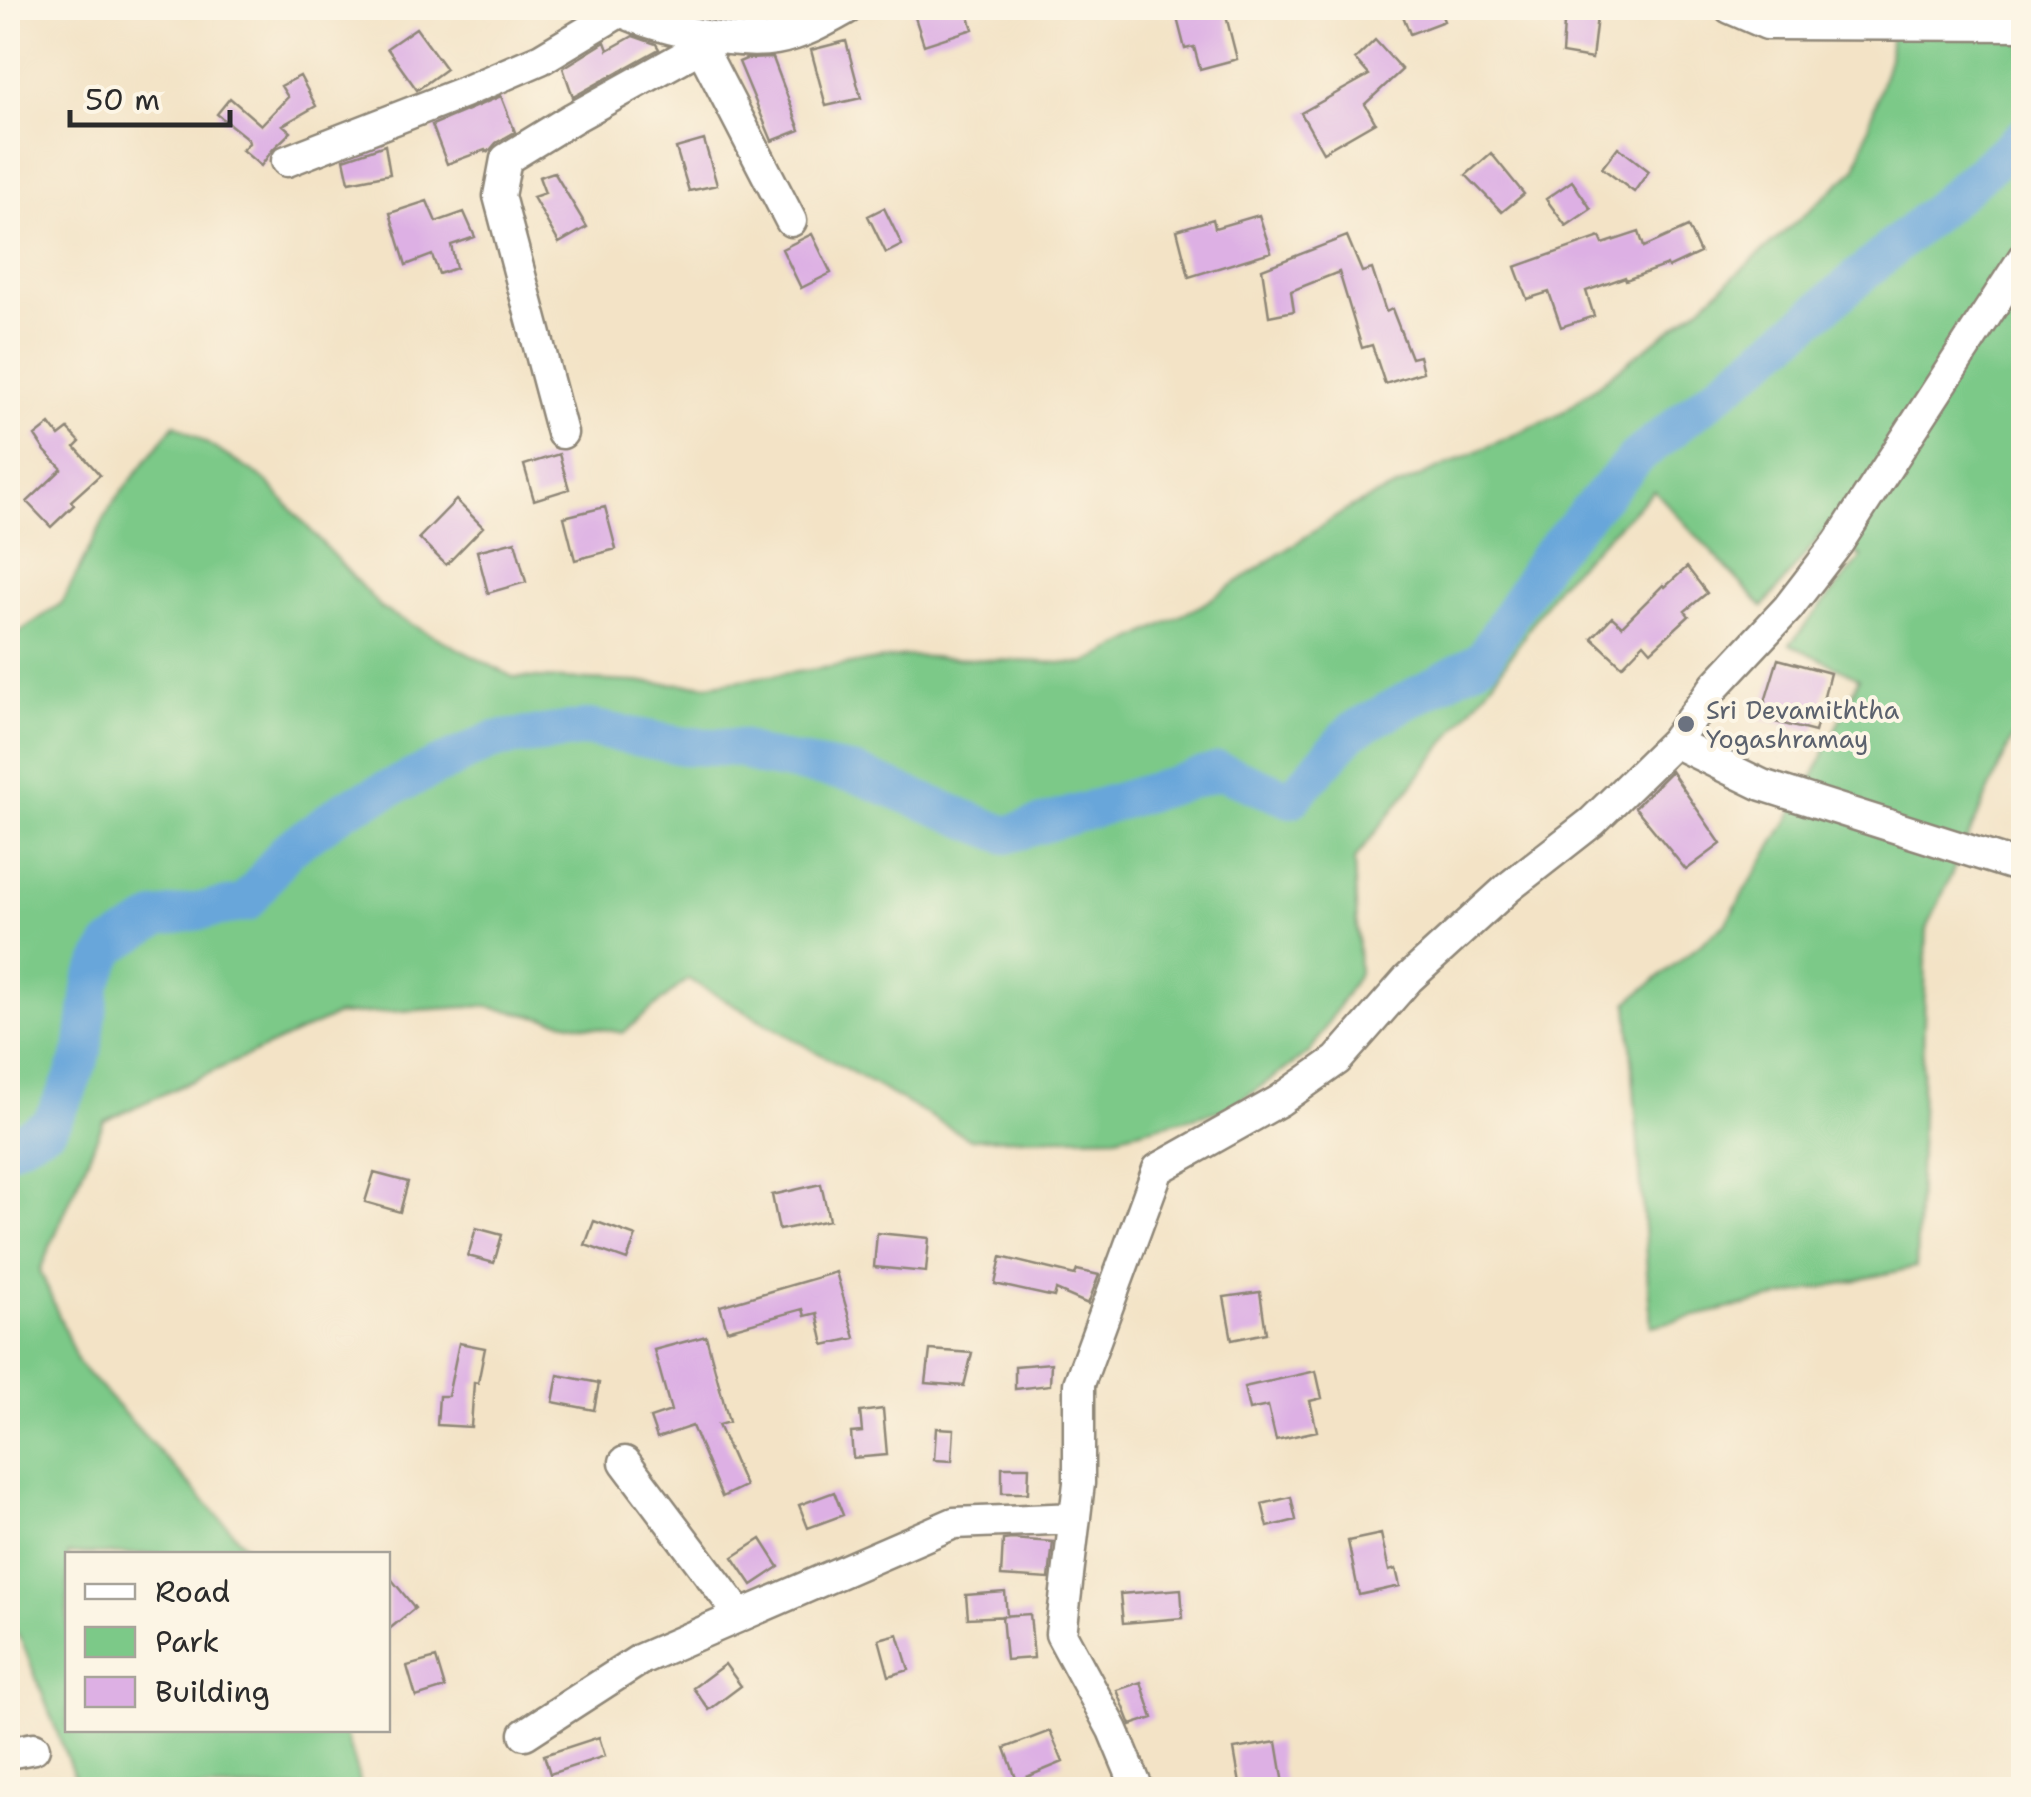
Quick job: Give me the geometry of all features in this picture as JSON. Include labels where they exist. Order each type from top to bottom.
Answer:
[{"type":"street","points":[[287,161],[541,59],[618,9],[708,42],[774,39],[813,28],[848,8]]},
{"type":"street","points":[[1730,8],[1766,24],[2024,25]]},
{"type":"street","points":[[708,42],[791,222]]},
{"type":"street","points":[[562,433],[499,196],[506,159],[708,42]]},
{"type":"street","points":[[1138,1790],[1112,1730],[1061,1634],[1079,1483],[1079,1384],[1158,1169],[1280,1101],[1337,1060],[1408,979],[1509,887],[1592,822],[1674,742],[1715,686],[1788,608],[1838,543],[2024,257]]},
{"type":"street","points":[[1674,742],[1762,785],[2024,868]]},
{"type":"street","points":[[625,1462],[740,1615]]},
{"type":"street","points":[[525,1734],[641,1658],[954,1522],[1075,1518]]},
{"type":"green space","points":[[1892,8],[2023,8],[2023,726],[2012,739],[1927,929],[1916,1267],[1651,1326],[1628,1002],[1725,924],[1808,788],[1859,678],[1790,644],[1862,557],[1823,533],[1763,607],[1654,490],[1559,583],[1500,672],[1354,860],[1359,973],[1310,1052],[1230,1108],[1116,1136],[970,1139],[688,979],[623,1033],[484,1006],[337,1015],[104,1121],[40,1270],[78,1363],[251,1552],[65,1552],[65,1732],[345,1732],[362,1789],[79,1789],[23,1644],[8,1619],[8,640],[62,603],[111,506],[175,424],[264,479],[382,609],[513,677],[707,685],[906,656],[1084,664],[1202,605],[1351,507],[1559,415],[1703,304],[1856,169],[1889,58]]},
{"type":"building","points":[[912,8],[966,8],[973,29],[924,45]]},
{"type":"building","points":[[1207,8],[1210,16],[1225,12],[1237,59],[1200,69],[1194,47],[1185,49],[1176,14]]},
{"type":"building","points":[[1400,8],[1439,8],[1444,21],[1410,34]]},
{"type":"building","points":[[1565,8],[1598,8],[1592,59],[1562,54]]},
{"type":"building","points":[[416,28],[446,69],[417,90],[387,48]]},
{"type":"building","points":[[633,36],[656,44],[659,49],[573,97],[563,68],[605,42],[608,50]]},
{"type":"building","points":[[1375,40],[1402,70],[1365,104],[1375,122],[1323,152],[1301,113],[1369,75],[1355,59]]},
{"type":"building","points":[[846,41],[861,98],[826,106],[811,50]]},
{"type":"building","points":[[773,58],[800,130],[772,141],[739,62]]},
{"type":"building","points":[[300,76],[316,106],[283,125],[291,132],[261,166],[242,150],[248,139],[217,114],[230,98],[261,125],[288,97],[281,86]]},
{"type":"building","points":[[501,96],[515,132],[486,152],[447,164],[432,125]]},
{"type":"building","points":[[704,140],[717,185],[689,191],[676,148]]},
{"type":"building","points":[[385,145],[390,174],[349,182],[344,159]]},
{"type":"building","points":[[1618,147],[1649,171],[1634,192],[1602,168]]},
{"type":"building","points":[[1491,153],[1524,194],[1502,212],[1466,175]]},
{"type":"building","points":[[554,172],[587,227],[559,243],[533,197],[545,193],[539,177]]},
{"type":"building","points":[[1572,181],[1591,209],[1566,226],[1546,199]]},
{"type":"building","points":[[427,201],[436,222],[464,212],[475,237],[451,245],[456,268],[439,274],[432,255],[406,265],[390,213]]},
{"type":"building","points":[[884,208],[902,245],[886,253],[868,216]]},
{"type":"building","points":[[1259,215],[1271,252],[1189,277],[1177,230],[1213,219],[1215,228]]},
{"type":"building","points":[[1688,227],[1700,253],[1668,268],[1667,265],[1586,291],[1594,316],[1561,327],[1549,292],[1527,299],[1515,267],[1600,237],[1603,244],[1639,232],[1644,247]]},
{"type":"building","points":[[812,234],[831,273],[801,288],[782,249]]},
{"type":"building","points":[[1347,236],[1362,272],[1372,269],[1386,312],[1392,309],[1411,358],[1419,356],[1423,372],[1385,384],[1372,345],[1362,348],[1339,272],[1291,291],[1294,311],[1269,316],[1262,269]]},
{"type":"building","points":[[50,424],[59,436],[68,429],[80,442],[75,447],[100,475],[71,501],[74,505],[51,527],[27,502],[62,469],[35,436]]},
{"type":"building","points":[[559,454],[569,489],[534,500],[524,465]]},
{"type":"building","points":[[456,500],[483,527],[446,565],[419,538]]},
{"type":"building","points":[[605,507],[616,549],[575,560],[564,517]]},
{"type":"building","points":[[515,541],[526,582],[488,593],[477,551]]},
{"type":"building","points":[[1687,567],[1707,593],[1685,611],[1689,616],[1651,651],[1644,643],[1622,666],[1592,638],[1612,617],[1622,626]]},
{"type":"building","points":[[1778,659],[1830,673],[1815,732],[1760,718]]},
{"type":"building","points":[[1671,771],[1721,844],[1686,870],[1635,807]]},
{"type":"building","points":[[374,1173],[408,1182],[400,1212],[365,1202]]},
{"type":"building","points":[[821,1184],[829,1220],[779,1230],[772,1195]]},
{"type":"building","points":[[594,1221],[636,1236],[627,1260],[585,1245]]},
{"type":"building","points":[[476,1228],[502,1235],[494,1263],[468,1256]]},
{"type":"building","points":[[877,1233],[929,1238],[926,1272],[874,1267]]},
{"type":"building","points":[[1001,1257],[1075,1275],[1077,1270],[1099,1275],[1088,1304],[1056,1290],[1054,1297],[995,1284]]},
{"type":"building","points":[[836,1272],[855,1338],[824,1345],[817,1313],[805,1316],[803,1309],[727,1330],[720,1306]]},
{"type":"building","points":[[1260,1292],[1266,1333],[1232,1340],[1224,1297]]},
{"type":"building","points":[[706,1336],[729,1422],[718,1425],[745,1486],[722,1497],[692,1426],[657,1438],[650,1418],[671,1411],[654,1350]]},
{"type":"building","points":[[459,1343],[485,1348],[478,1383],[474,1382],[471,1427],[437,1425],[439,1396],[448,1396]]},
{"type":"building","points":[[930,1350],[972,1353],[964,1386],[926,1383]]},
{"type":"building","points":[[1051,1363],[1050,1385],[1015,1389],[1015,1366]]},
{"type":"building","points":[[1316,1371],[1322,1398],[1310,1401],[1317,1431],[1276,1440],[1268,1406],[1249,1410],[1244,1387]]},
{"type":"building","points":[[558,1375],[599,1383],[594,1410],[553,1402]]},
{"type":"building","points":[[883,1409],[887,1455],[853,1458],[851,1433],[862,1432],[860,1412]]},
{"type":"building","points":[[936,1428],[954,1429],[952,1461],[934,1460]]},
{"type":"building","points":[[1002,1467],[1029,1467],[1028,1493],[1002,1493]]},
{"type":"building","points":[[834,1492],[843,1515],[808,1528],[799,1505]]},
{"type":"building","points":[[1291,1497],[1296,1520],[1268,1527],[1262,1504]]},
{"type":"building","points":[[1381,1534],[1389,1571],[1396,1569],[1400,1586],[1359,1595],[1348,1541]]},
{"type":"building","points":[[761,1539],[779,1567],[752,1585],[733,1557]]},
{"type":"building","points":[[1003,1540],[1053,1542],[1049,1579],[1001,1576]]},
{"type":"building","points":[[390,1577],[415,1608],[390,1628]]},
{"type":"building","points":[[1181,1589],[1183,1618],[1123,1623],[1120,1594]]},
{"type":"building","points":[[1005,1592],[1007,1616],[968,1618],[966,1595]]},
{"type":"building","points":[[1030,1614],[1034,1658],[1006,1660],[1002,1616]]},
{"type":"building","points":[[898,1634],[909,1670],[889,1676],[879,1639]]},
{"type":"building","points":[[436,1658],[445,1688],[416,1697],[407,1666]]},
{"type":"building","points":[[725,1664],[741,1686],[709,1710],[693,1688]]},
{"type":"building","points":[[1141,1682],[1153,1718],[1131,1725],[1117,1690]]},
{"type":"building","points":[[1050,1731],[1063,1762],[1017,1781],[1005,1748]]},
{"type":"building","points":[[599,1737],[605,1756],[550,1774],[544,1755]]},
{"type":"building","points":[[1277,1742],[1285,1790],[1241,1790],[1234,1749]]},
{"type":"waterway","points":[[8,1147],[49,1126],[67,1092],[83,1052],[92,982],[110,947],[159,918],[246,903],[287,850],[345,809],[494,740],[589,728],[683,746],[741,748],[761,757],[856,774],[1006,835],[1220,771],[1291,799],[1352,731],[1483,659],[1545,559],[1637,457],[1801,326],[2024,136]]},
{"type":"place","name":"Sri Devamiththa Yogashramay","points":[[1686,724]]}]
